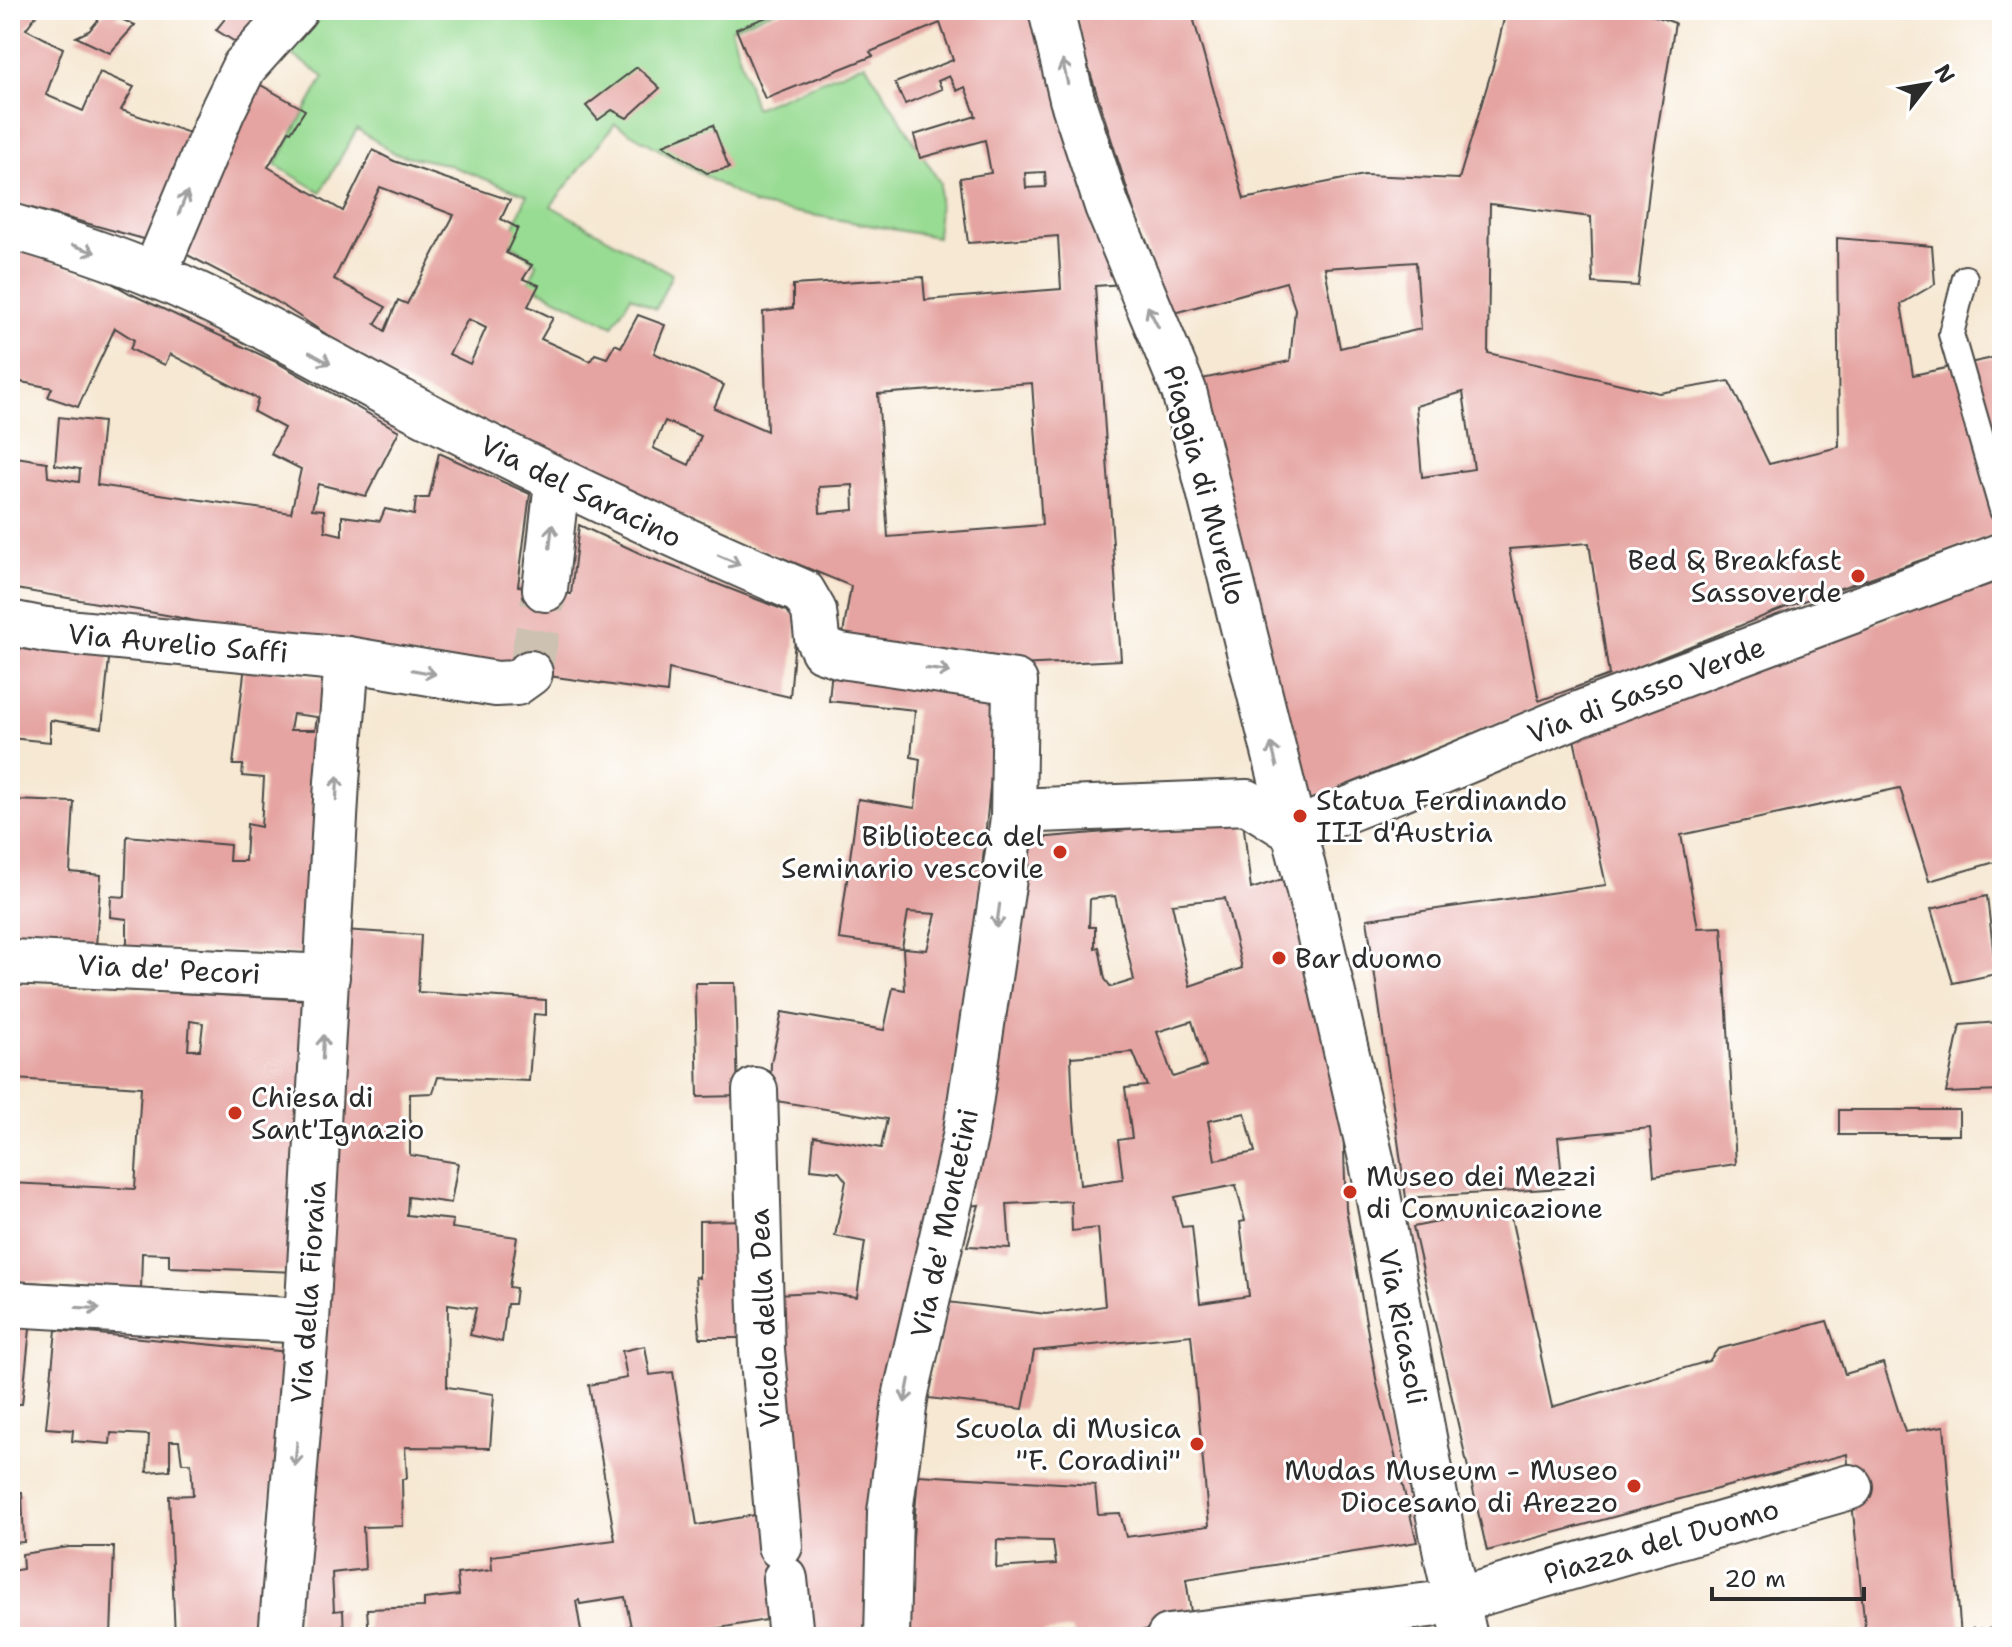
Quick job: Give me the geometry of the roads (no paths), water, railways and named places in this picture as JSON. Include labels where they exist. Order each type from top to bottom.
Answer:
[{"type":"street","points":[[154,275],[244,67],[295,10]]},
{"type":"street","name":"Piaggia di Murello","points":[[1051,10],[1072,99],[1107,206],[1184,391],[1293,831]]},
{"type":"street","name":"Via del Saracino","points":[[10,226],[83,248],[154,275],[261,325],[370,386],[557,482],[803,592],[814,611],[817,638],[823,650],[841,656],[1015,682],[1014,811]]},
{"type":"street","points":[[545,589],[557,482]]},
{"type":"street","name":"Via di Sasso Verde","points":[[1293,831],[1586,711],[2002,555]]},
{"type":"street","name":"Via Aurelio Saffi","points":[[10,623],[46,630],[347,659],[496,684],[516,683],[530,673]]},
{"type":"street","name":"Via della Fioraia","points":[[281,1637],[307,1321],[337,782],[347,659]]},
{"type":"street","points":[[1014,811],[1247,802],[1293,831]]},
{"type":"street","name":"Via de' Montetini","points":[[887,1637],[890,1512],[906,1393],[965,1137],[1014,811]]},
{"type":"street","name":"Via Ricasoli","points":[[1293,831],[1372,1163],[1455,1612]]},
{"type":"street","name":"Via de' Pecori","points":[[10,962],[327,977]]},
{"type":"street","name":"Vicolo della Dea","points":[[755,1090],[762,1350],[791,1637]]},
{"type":"street","points":[[10,1304],[307,1321]]},
{"type":"street","name":"Piazza del Duomo","points":[[1169,1637],[1455,1612],[1850,1487]]},
{"type":"lane","points":[[1965,278],[1951,334],[2002,510]]},
{"type":"tunnel","points":[[530,673],[545,589]]},
{"type":"place","name":"Bed & Breakfast Sassoverde","points":[[1858,576]]},
{"type":"place","name":"Statua Ferdinando III d'Austria","points":[[1300,816]]},
{"type":"place","name":"Biblioteca del Seminario vescovile","points":[[1060,852]]},
{"type":"place","name":"Bar duomo","points":[[1279,958]]},
{"type":"place","name":"Chiesa di Sant'Ignazio","points":[[235,1113]]},
{"type":"place","name":"Museo dei Mezzi di Comunicazione","points":[[1350,1192]]},
{"type":"place","name":"Scuola di Musica \"F. Coradini\"","points":[[1197,1444]]},
{"type":"place","name":"Mudas Museum - Museo Diocesano di Arezzo","points":[[1634,1486]]}]
